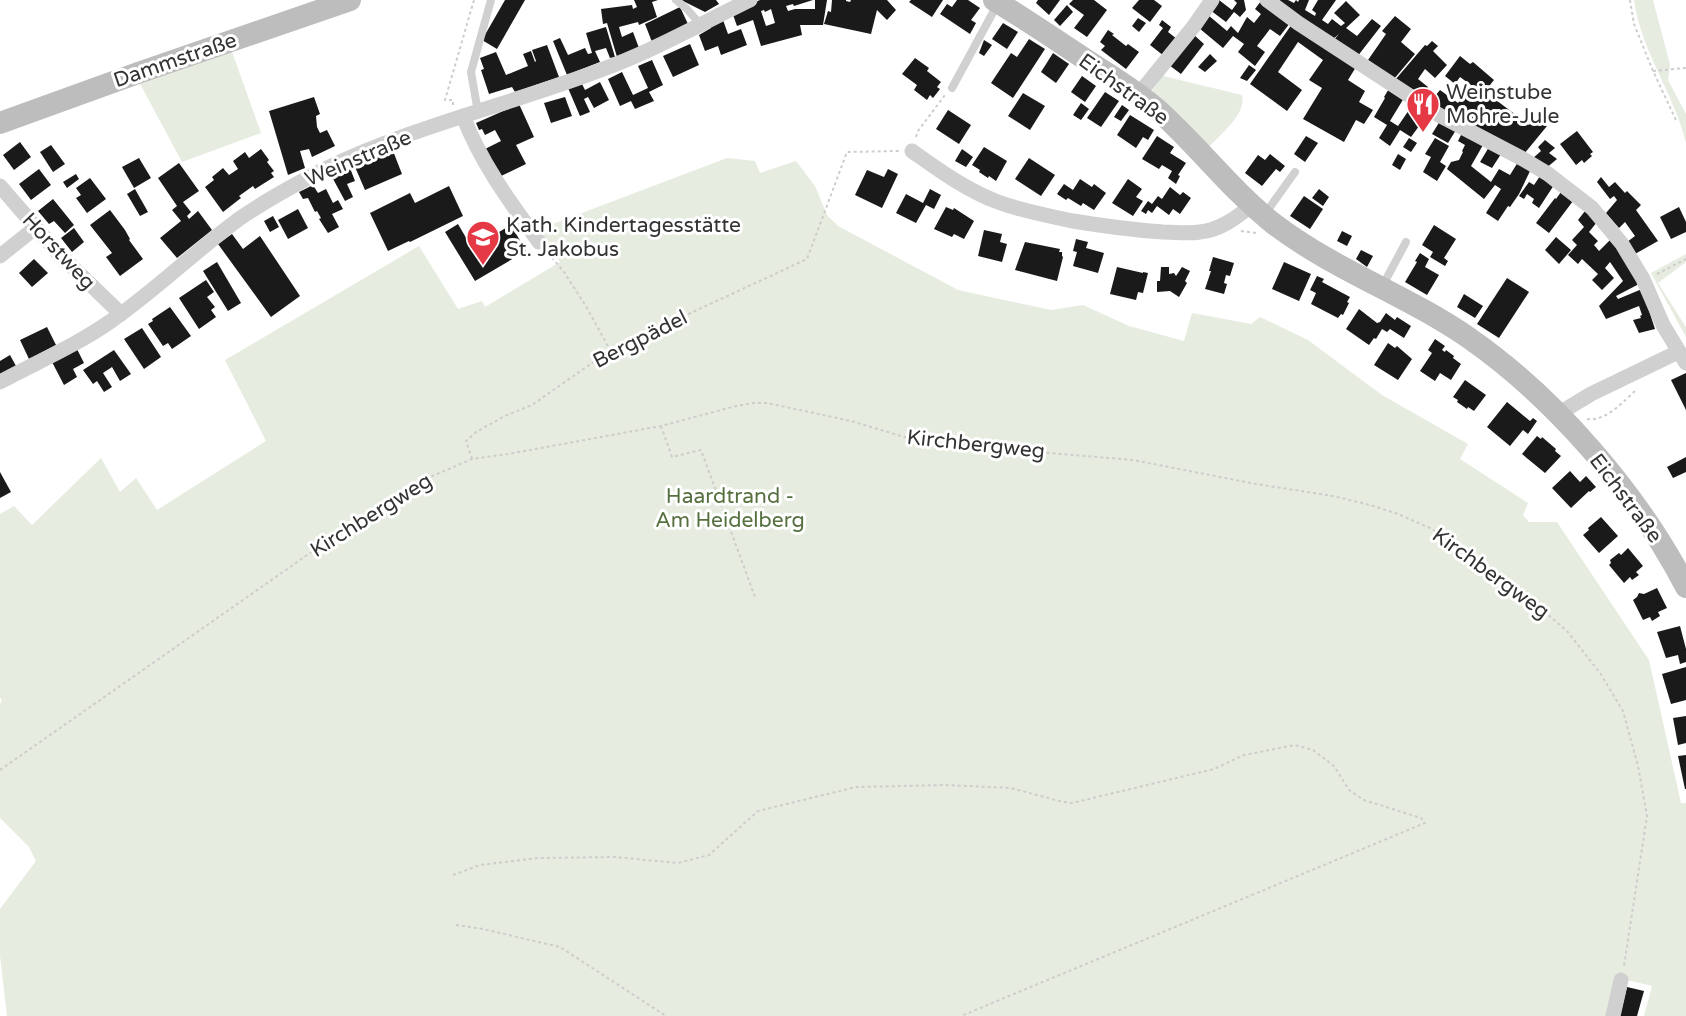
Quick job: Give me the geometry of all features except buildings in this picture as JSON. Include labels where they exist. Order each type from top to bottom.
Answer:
[{"type":"street","name":"Dammstraße","points":[[0,123],[350,0]]},
{"type":"street","name":"Weinstraße","points":[[0,382],[69,347],[121,314],[239,219],[285,190],[326,169],[364,152],[463,116],[601,70],[750,0]]},
{"type":"street","points":[[1139,94],[1212,0]]},
{"type":"street","points":[[1267,0],[1314,34],[1439,115],[1523,159],[1555,180],[1592,208],[1622,244],[1643,279],[1663,325],[1682,357],[1641,369],[1558,414]]},
{"type":"street","name":"Eichstraße","points":[[996,1],[1139,94],[1179,130],[1258,210],[1295,239],[1317,254],[1469,338],[1535,392],[1558,414],[1631,499],[1660,540],[1686,587]]},
{"type":"street","points":[[463,116],[478,152],[539,242]]},
{"type":"street","points":[[912,151],[957,182],[998,202],[1049,216],[1101,225],[1142,231],[1199,232],[1215,229],[1258,210]]},
{"type":"street","name":"Horstweg","points":[[0,186],[58,253],[121,314]]},
{"type":"street","points":[[0,256],[35,228]]},
{"type":"street","points":[[1613,1016],[1621,980]]},
{"type":"lane","points":[[478,111],[471,72],[491,0]]},
{"type":"lane","points":[[676,0],[700,24]]},
{"type":"lane","name":"Eichstraße","points":[[952,88],[996,1]]},
{"type":"lane","points":[[1258,210],[1295,172]]},
{"type":"lane","points":[[1381,289],[1406,242]]},
{"type":"path","points":[[445,100],[474,0]]},
{"type":"path","points":[[1630,0],[1634,24],[1676,120]]},
{"type":"path","points":[[1653,71],[1686,68]]},
{"type":"path","points":[[912,151],[918,131],[952,88]]},
{"type":"path","name":"Bergpädel","points":[[472,459],[466,441],[476,432],[505,416],[532,405],[609,351],[807,259],[847,153],[912,151]]},
{"type":"path","points":[[539,242],[564,272],[615,359]]},
{"type":"path","points":[[1643,279],[1686,259]]},
{"type":"path","points":[[1579,401],[1586,418],[1594,420],[1618,406],[1640,386],[1641,369]]},
{"type":"path","name":"Kirchbergweg","points":[[0,770],[373,509],[421,481],[472,459],[661,426],[736,406],[767,403],[851,421],[921,442],[1133,460],[1256,484],[1333,496],[1398,514],[1432,529],[1469,552],[1567,631],[1600,673],[1623,711],[1638,766],[1647,816],[1621,980]]},
{"type":"path","points":[[661,426],[672,457],[701,450],[755,597]]},
{"type":"path","points":[[453,875],[480,866],[538,858],[615,857],[678,863],[709,855],[758,811],[856,787],[945,785],[1011,788],[1072,803],[1214,769],[1244,755],[1295,745],[1313,750],[1334,766],[1349,790],[1364,800],[1421,818],[1425,823],[961,1016]]},
{"type":"path","points":[[456,925],[560,947],[666,1016]]},
{"type":"green space","points":[[1634,0],[1653,0],[1670,65],[1668,80],[1686,114],[1686,143],[1674,107],[1643,37]]},
{"type":"green space","points":[[231,49],[261,133],[182,162],[138,80]]},
{"type":"green space","points":[[1163,76],[1242,95],[1241,109],[1226,130],[1209,147],[1184,119],[1152,91]]},
{"type":"green space","name":"Haardtrand - Am Heidelberg","points":[[727,158],[755,161],[760,173],[796,161],[815,186],[827,215],[838,226],[958,290],[1051,310],[1083,305],[1129,326],[1184,341],[1192,313],[1251,324],[1260,317],[1308,340],[1382,395],[1468,444],[1460,459],[1528,503],[1523,515],[1529,522],[1557,522],[1649,660],[1681,803],[1686,803],[1686,1016],[1644,1016],[1652,986],[1614,977],[1606,1016],[7,1016],[0,956],[0,909],[36,861],[29,847],[0,818],[0,704],[2,700],[0,698],[0,514],[14,506],[32,525],[101,458],[120,492],[136,478],[157,510],[266,441],[225,360],[419,246],[458,309],[482,301],[485,307],[560,262],[537,230]]},
{"type":"green space","points":[[1686,254],[1686,262],[1658,283],[1686,327],[1686,337],[1651,273]]},
{"type":"place","name":"Weinstube Mohre-Jule","points":[[1423,133]]},
{"type":"place","name":"Kath. Kindertagesstätte St. Jakobus","points":[[483,266]]}]
